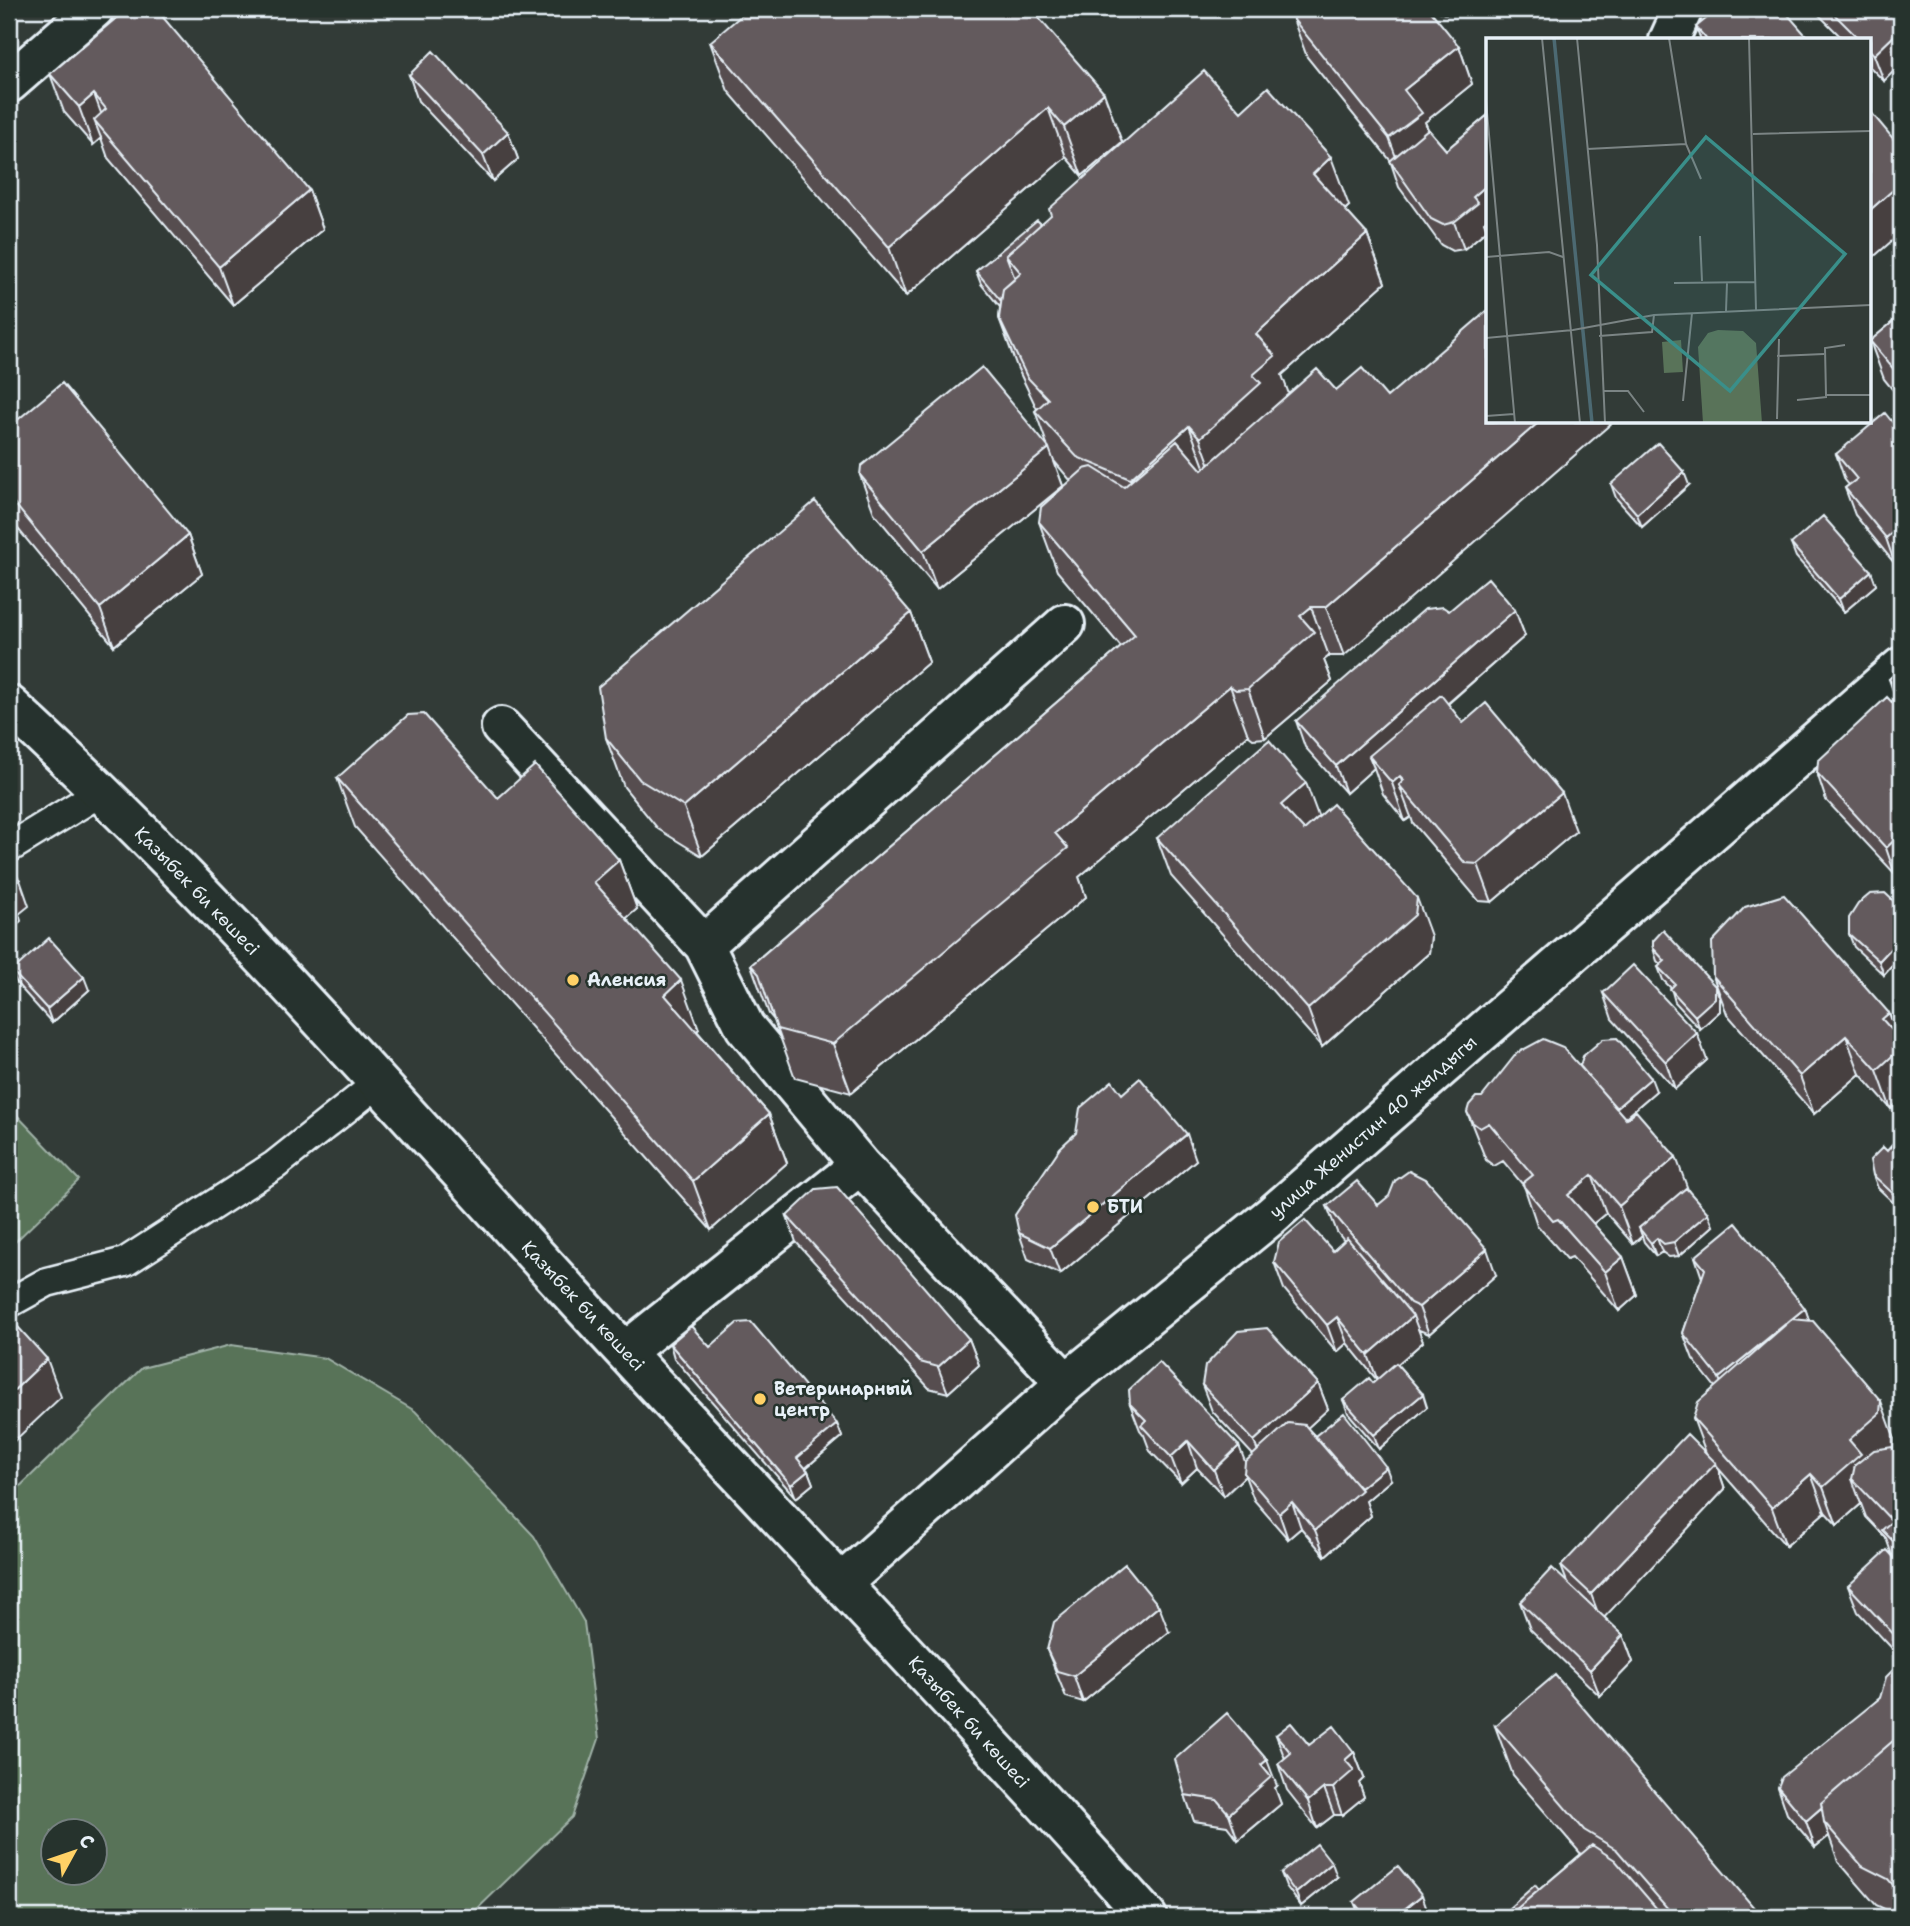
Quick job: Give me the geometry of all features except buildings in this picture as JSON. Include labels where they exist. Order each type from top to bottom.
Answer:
[{"type":"street","points":[[9,83],[94,9]]},
{"type":"street","points":[[1670,38],[1683,9]]},
{"type":"street","points":[[704,945],[1065,624]]},
{"type":"street","name":"улица Женистин 40 жылдыгы","points":[[842,1583],[1066,1383],[1271,1216],[1901,667]]},
{"type":"street","name":"Қазыбек би көшесі","points":[[9,705],[102,791],[377,1083],[842,1583],[1147,1917]]},
{"type":"street","points":[[501,727],[704,945],[745,1027],[860,1165],[1066,1383]]},
{"type":"street","points":[[625,1352],[860,1165]]},
{"type":"lane","points":[[9,848],[102,791]]},
{"type":"lane","points":[[9,1303],[47,1282],[125,1262],[275,1165],[377,1083]]},
{"type":"green space","points":[[9,1107],[79,1180],[9,1248]]},
{"type":"green space","points":[[231,1345],[325,1358],[415,1411],[534,1536],[584,1622],[599,1739],[572,1817],[469,1917],[9,1917],[9,1497],[142,1368]]},
{"type":"place","name":"Аленсия","points":[[573,980]]},
{"type":"place","name":"БТИ","points":[[1093,1207]]},
{"type":"place","name":"Ветеринарный центр","points":[[760,1399]]}]
